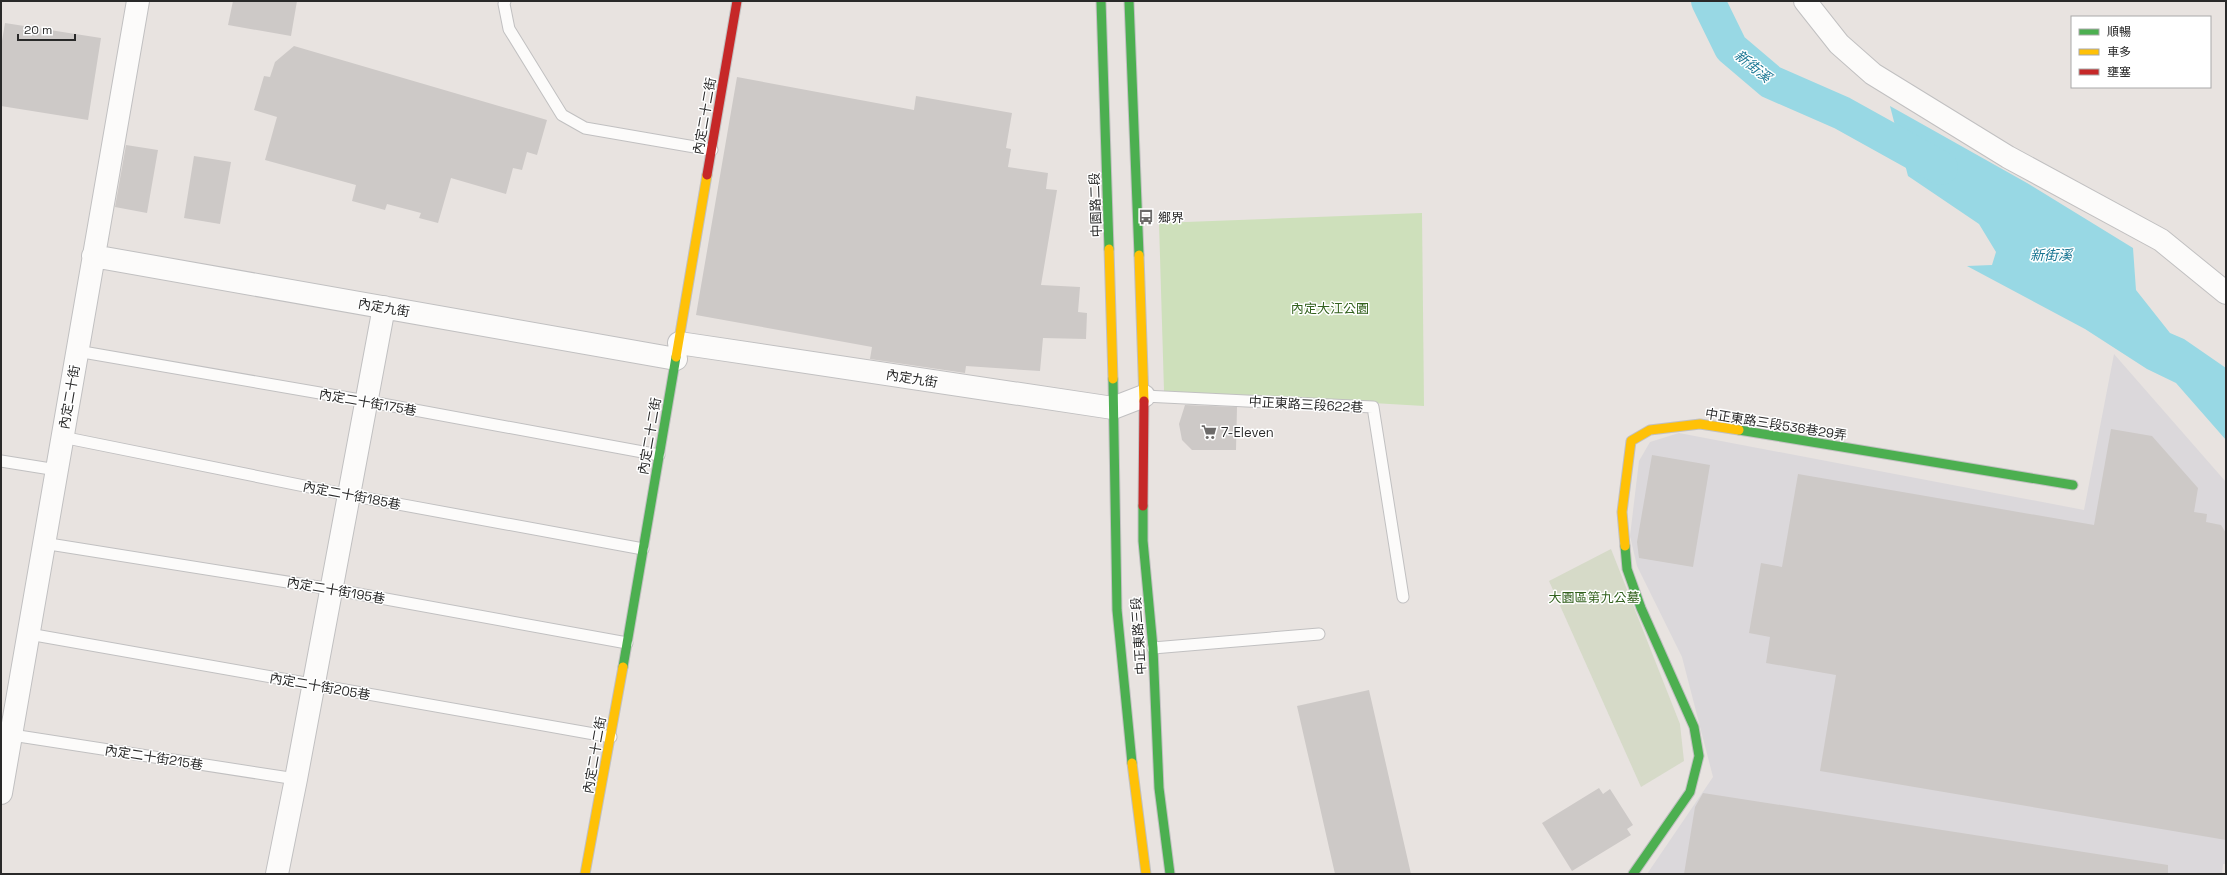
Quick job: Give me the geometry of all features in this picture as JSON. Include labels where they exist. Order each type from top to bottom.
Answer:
[{"type":"street","name":"內定二十街","points":[[1,793],[29,634],[43,543],[138,1]]},
{"type":"street","name":"內定二十二街","points":[[585,874],[611,737],[737,1]]},
{"type":"street","name":"中園路二段","points":[[1101,1],[1113,408],[1117,610],[1135,793],[1146,874]]},
{"type":"street","points":[[1130,1],[1144,396]]},
{"type":"street","points":[[1805,1],[1839,44],[1873,74],[2008,157],[2161,240],[2226,293]]},
{"type":"street","name":"內定九街","points":[[93,256],[384,307],[677,351],[1113,408],[1144,396]]},
{"type":"street","points":[[277,874],[314,685],[384,307]]},
{"type":"street","name":"中正東路三段","points":[[1144,396],[1143,541],[1153,648],[1159,788],[1170,874]]},
{"type":"street","name":"中正東路三段536巷29弄","points":[[1633,874],[1690,792],[1699,756],[1694,727],[1641,608],[1627,569],[1622,512],[1632,441],[1650,430],[1700,424],[2073,485]]},
{"type":"lane","points":[[505,1],[504,4],[509,30],[562,115],[585,128],[712,150]]},
{"type":"lane","name":"內定二十街175巷","points":[[77,351],[366,401],[659,455]]},
{"type":"lane","name":"中正東路三段622巷","points":[[1144,396],[1373,407],[1403,597]]},
{"type":"lane","name":"內定二十街185巷","points":[[62,437],[349,495],[643,549]]},
{"type":"lane","points":[[1,461],[57,470]]},
{"type":"lane","name":"內定二十街195巷","points":[[43,543],[332,589],[627,643]]},
{"type":"lane","name":"內定二十街205巷","points":[[29,634],[611,737]]},
{"type":"lane","points":[[1153,648],[1320,634]]},
{"type":"lane","name":"內定二十街215巷","points":[[12,735],[296,779]]},
{"type":"shaded area","points":[[2114,354],[2226,482],[2226,864],[2223,864],[2222,874],[1647,874],[1713,777],[1682,657],[1637,566],[1630,536],[1639,461],[1650,442],[1679,433],[2084,510]]},
{"type":"green space","name":"內定大江公園","points":[[1422,213],[1424,406],[1164,391],[1159,223]]},
{"type":"green space","name":"大園區第九公墓","points":[[1611,549],[1680,724],[1684,761],[1641,787],[1549,581]]},
{"type":"water","name":"新街溪","points":[[1890,106],[2027,183],[2133,248],[2136,290],[2170,333],[2184,339],[2226,368],[2226,440],[2176,383],[2147,369],[2085,329],[1967,266],[1992,265],[1996,252],[1979,224],[1908,176]]},
{"type":"building","points":[[233,1],[297,1],[291,36],[228,25]]},
{"type":"building","points":[[5,23],[101,38],[88,120],[1,106],[1,47]]},
{"type":"building","points":[[294,46],[547,120],[537,155],[527,152],[522,170],[513,168],[506,194],[451,178],[438,223],[419,218],[421,213],[387,204],[385,210],[352,201],[356,185],[265,160],[277,117],[254,110],[264,76],[270,77],[275,62]]},
{"type":"building","points":[[737,77],[914,110],[916,96],[1012,113],[1006,148],[1011,149],[1008,167],[1048,173],[1046,189],[1057,190],[1041,285],[1080,287],[1078,312],[1087,313],[1086,339],[1043,338],[1040,371],[966,366],[965,373],[870,359],[872,347],[696,315]]},
{"type":"building","points":[[126,145],[158,150],[147,213],[115,207]]},
{"type":"building","points":[[194,156],[231,162],[220,224],[184,218]]},
{"type":"building","name":"7-Eleven","points":[[1185,405],[1237,407],[1236,450],[1192,450],[1182,440],[1179,424]]},
{"type":"building","points":[[2111,429],[2152,436],[2198,488],[2194,512],[2207,514],[2206,522],[2221,525],[2226,533],[2226,840],[1820,771],[1836,675],[1766,663],[1770,637],[1749,633],[1761,563],[1782,567],[1798,474],[2094,525]]},
{"type":"building","points":[[1652,455],[1710,465],[1693,567],[1639,558],[1637,542]]},
{"type":"building","points":[[1369,690],[1411,874],[1335,874],[1297,706]]},
{"type":"building","points":[[1599,788],[1603,794],[1610,789],[1633,825],[1627,829],[1631,835],[1572,871],[1542,823]]},
{"type":"building","points":[[1703,793],[2168,865],[2168,874],[1684,874],[1695,807]]},
{"type":"waterway","name":"新街溪","points":[[1708,1],[1731,48],[1771,82],[1842,113],[1941,168]]},
{"type":"traffic: fast","points":[[1101,1],[1109,249]]},
{"type":"traffic: fast","points":[[1129,1],[1139,255]]},
{"type":"traffic: fast","points":[[623,667],[676,357]]},
{"type":"traffic: fast","points":[[1113,379],[1117,610],[1132,763]]},
{"type":"traffic: fast","points":[[1739,430],[2073,485]]},
{"type":"traffic: fast","points":[[1143,506],[1143,541],[1153,648],[1159,788],[1170,874]]},
{"type":"traffic: fast","points":[[1625,546],[1627,569],[1641,608],[1694,727],[1699,756],[1690,792],[1633,874]]},
{"type":"traffic: slow","points":[[676,357],[707,175]]},
{"type":"traffic: slow","points":[[1109,249],[1113,379]]},
{"type":"traffic: slow","points":[[1139,255],[1144,401]]},
{"type":"traffic: slow","points":[[1625,546],[1622,512],[1631,441],[1650,430],[1700,424],[1739,430]]},
{"type":"traffic: slow","points":[[585,874],[623,667]]},
{"type":"traffic: slow","points":[[1132,763],[1146,874]]},
{"type":"traffic: jam","points":[[707,175],[737,1]]},
{"type":"traffic: jam","points":[[1143,506],[1144,401]]},
{"type":"place","name":"鄉界","points":[[1146,217]]},
{"type":"place","name":"7-Eleven","points":[[1209,432]]}]
